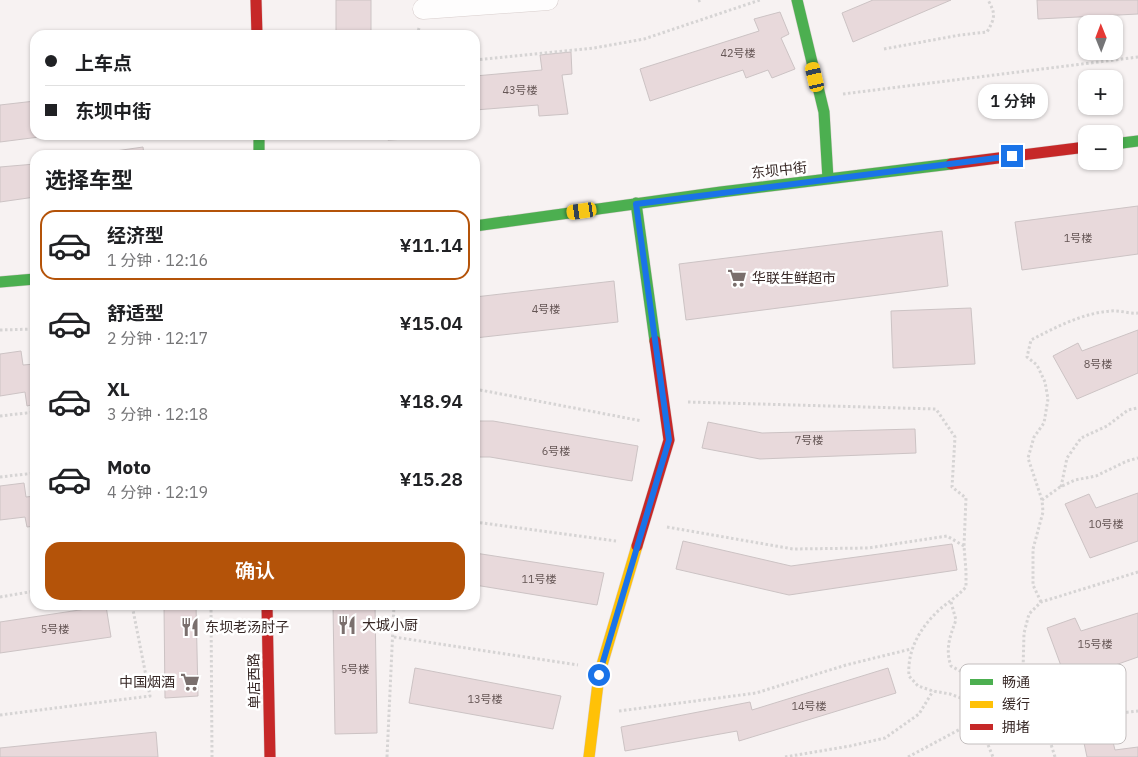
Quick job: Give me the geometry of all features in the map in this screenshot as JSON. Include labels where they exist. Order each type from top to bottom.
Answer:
[{"type":"street","points":[[256,0],[257,30]]},
{"type":"street","points":[[423,9],[548,0]]},
{"type":"street","points":[[796,0],[824,112],[828,179]]},
{"type":"street","points":[[1123,143],[1138,141]]},
{"type":"street","name":"东坝中街","points":[[480,225],[1078,148]]},
{"type":"street","points":[[589,757],[601,669],[669,440],[636,204]]},
{"type":"street","points":[[0,282],[30,279]]},
{"type":"street","name":"单店西路","points":[[267,610],[270,757]]},
{"type":"path","points":[[480,59],[594,48],[644,39],[760,0]]},
{"type":"path","points":[[884,49],[987,32],[994,20],[994,10],[988,0]]},
{"type":"path","points":[[820,96],[1138,58]]},
{"type":"path","points":[[1041,602],[1033,585],[1033,549],[1043,512],[1042,500],[1028,458],[1034,437],[1044,423],[1048,400],[1045,382],[1037,366],[1027,357],[1031,340],[1059,325],[1086,316],[1112,311],[1138,313]]},
{"type":"path","points":[[0,330],[30,329]]},
{"type":"path","points":[[480,390],[667,425]]},
{"type":"path","points":[[663,401],[936,409],[954,437],[952,488],[966,498],[964,546],[966,587],[951,602],[939,610],[919,634],[911,649],[908,662],[909,676],[918,686],[960,698]]},
{"type":"path","points":[[1060,487],[1067,458],[1081,438],[1107,426],[1128,410],[1138,408]]},
{"type":"path","points":[[0,416],[30,413]]},
{"type":"path","points":[[1042,500],[1060,487],[1076,480],[1096,476],[1127,461],[1138,458]]},
{"type":"path","points":[[0,477],[30,474]]},
{"type":"path","points":[[480,523],[638,544]]},
{"type":"path","points":[[644,524],[793,549],[868,548],[947,536],[964,546]]},
{"type":"path","points":[[1024,664],[1024,633],[1029,614],[1041,602],[1138,572]]},
{"type":"path","points":[[0,597],[30,592]]},
{"type":"path","points":[[951,602],[956,620],[949,638],[947,655],[951,666],[960,671]]},
{"type":"path","points":[[0,715],[150,696],[133,610]]},
{"type":"path","points":[[211,610],[212,757]]},
{"type":"path","points":[[387,757],[394,610]]},
{"type":"path","points":[[394,637],[601,669]]},
{"type":"path","points":[[595,714],[756,693],[846,665],[911,649]]},
{"type":"path","points":[[785,757],[886,738],[919,714],[933,691]]},
{"type":"path","points":[[908,757],[960,729]]},
{"type":"path","points":[[988,744],[993,757]]},
{"type":"path","points":[[1051,744],[1055,757]]},
{"type":"building","points":[[336,0],[371,0],[371,30],[336,30]]},
{"type":"building","points":[[873,0],[951,0],[853,42],[842,13]]},
{"type":"building","points":[[1037,0],[1138,0],[1138,14],[1078,15],[1078,17],[1038,19]]},
{"type":"building","points":[[780,12],[789,34],[781,38],[795,69],[772,78],[768,70],[746,78],[743,70],[650,101],[640,69],[759,31],[754,19]]},
{"type":"building","points":[[571,52],[572,74],[562,75],[568,114],[539,116],[538,105],[480,110],[480,76],[542,70],[540,55]]},
{"type":"building","points":[[30,102],[30,138],[0,142],[0,105]]},
{"type":"building","points":[[143,147],[143,150],[122,150]]},
{"type":"building","points":[[30,164],[30,198],[0,202],[0,167]]},
{"type":"building","points":[[1138,206],[1138,254],[1022,270],[1015,222]]},
{"type":"building","points":[[942,231],[948,286],[686,320],[679,264]]},
{"type":"building","points":[[614,281],[618,322],[480,337],[480,296]]},
{"type":"building","points":[[971,308],[975,364],[893,368],[891,311]]},
{"type":"building","points":[[1138,330],[1138,373],[1077,399],[1053,356],[1078,343],[1082,351]]},
{"type":"building","points":[[21,351],[23,365],[30,364],[30,405],[27,406],[25,392],[0,396],[0,354]]},
{"type":"building","points":[[480,421],[493,421],[638,446],[632,481],[490,457],[480,457]]},
{"type":"building","points":[[708,422],[762,433],[915,429],[916,453],[760,459],[702,448]]},
{"type":"building","points":[[24,483],[26,497],[30,497],[30,527],[27,527],[25,517],[0,520],[0,486]]},
{"type":"building","points":[[1138,493],[1138,541],[1090,558],[1065,504],[1089,494],[1096,508]]},
{"type":"building","points":[[683,541],[791,566],[952,544],[957,570],[789,595],[676,569]]},
{"type":"building","points":[[480,554],[604,573],[597,605],[480,586]]},
{"type":"building","points":[[80,610],[107,610],[111,637],[0,653],[0,622]]},
{"type":"building","points":[[164,610],[196,610],[198,696],[165,698]]},
{"type":"building","points":[[333,610],[375,610],[377,733],[335,734]]},
{"type":"building","points":[[1138,613],[1138,657],[1118,664],[1060,664],[1047,628],[1075,618],[1081,631]]},
{"type":"building","points":[[415,668],[561,696],[553,729],[409,703]]},
{"type":"building","points":[[888,668],[896,693],[739,741],[737,731],[625,751],[621,727],[750,702],[752,710]]},
{"type":"building","points":[[156,732],[158,757],[0,757],[0,748]]},
{"type":"building","points":[[1084,744],[1114,744],[1115,750],[1138,747],[1138,757],[1087,757]]},
{"type":"traffic: fast","points":[[797,0],[824,112],[828,179]]},
{"type":"traffic: fast","points":[[259,140],[259,150]]},
{"type":"traffic: fast","points":[[1123,143],[1138,141]]},
{"type":"traffic: fast","points":[[480,225],[721,192],[951,164]]},
{"type":"traffic: fast","points":[[636,203],[655,341]]},
{"type":"traffic: fast","points":[[0,282],[30,279]]},
{"type":"traffic: slow","points":[[589,757],[599,675],[637,546]]},
{"type":"traffic: jam","points":[[256,0],[257,30]]},
{"type":"traffic: jam","points":[[951,164],[1078,148]]},
{"type":"traffic: jam","points":[[637,546],[669,440],[655,341]]},
{"type":"traffic: jam","points":[[267,610],[270,757]]},
{"type":"place","name":"华联生鲜超市","points":[[737,278]]},
{"type":"place","name":"大城小厨","points":[[347,625]]},
{"type":"place","name":"东坝老汤肘子","points":[[190,627]]},
{"type":"place","name":"中国烟酒","points":[[190,682]]},
{"type":"route","points":[[599,675],[669,440],[636,204],[1012,156]]}]
